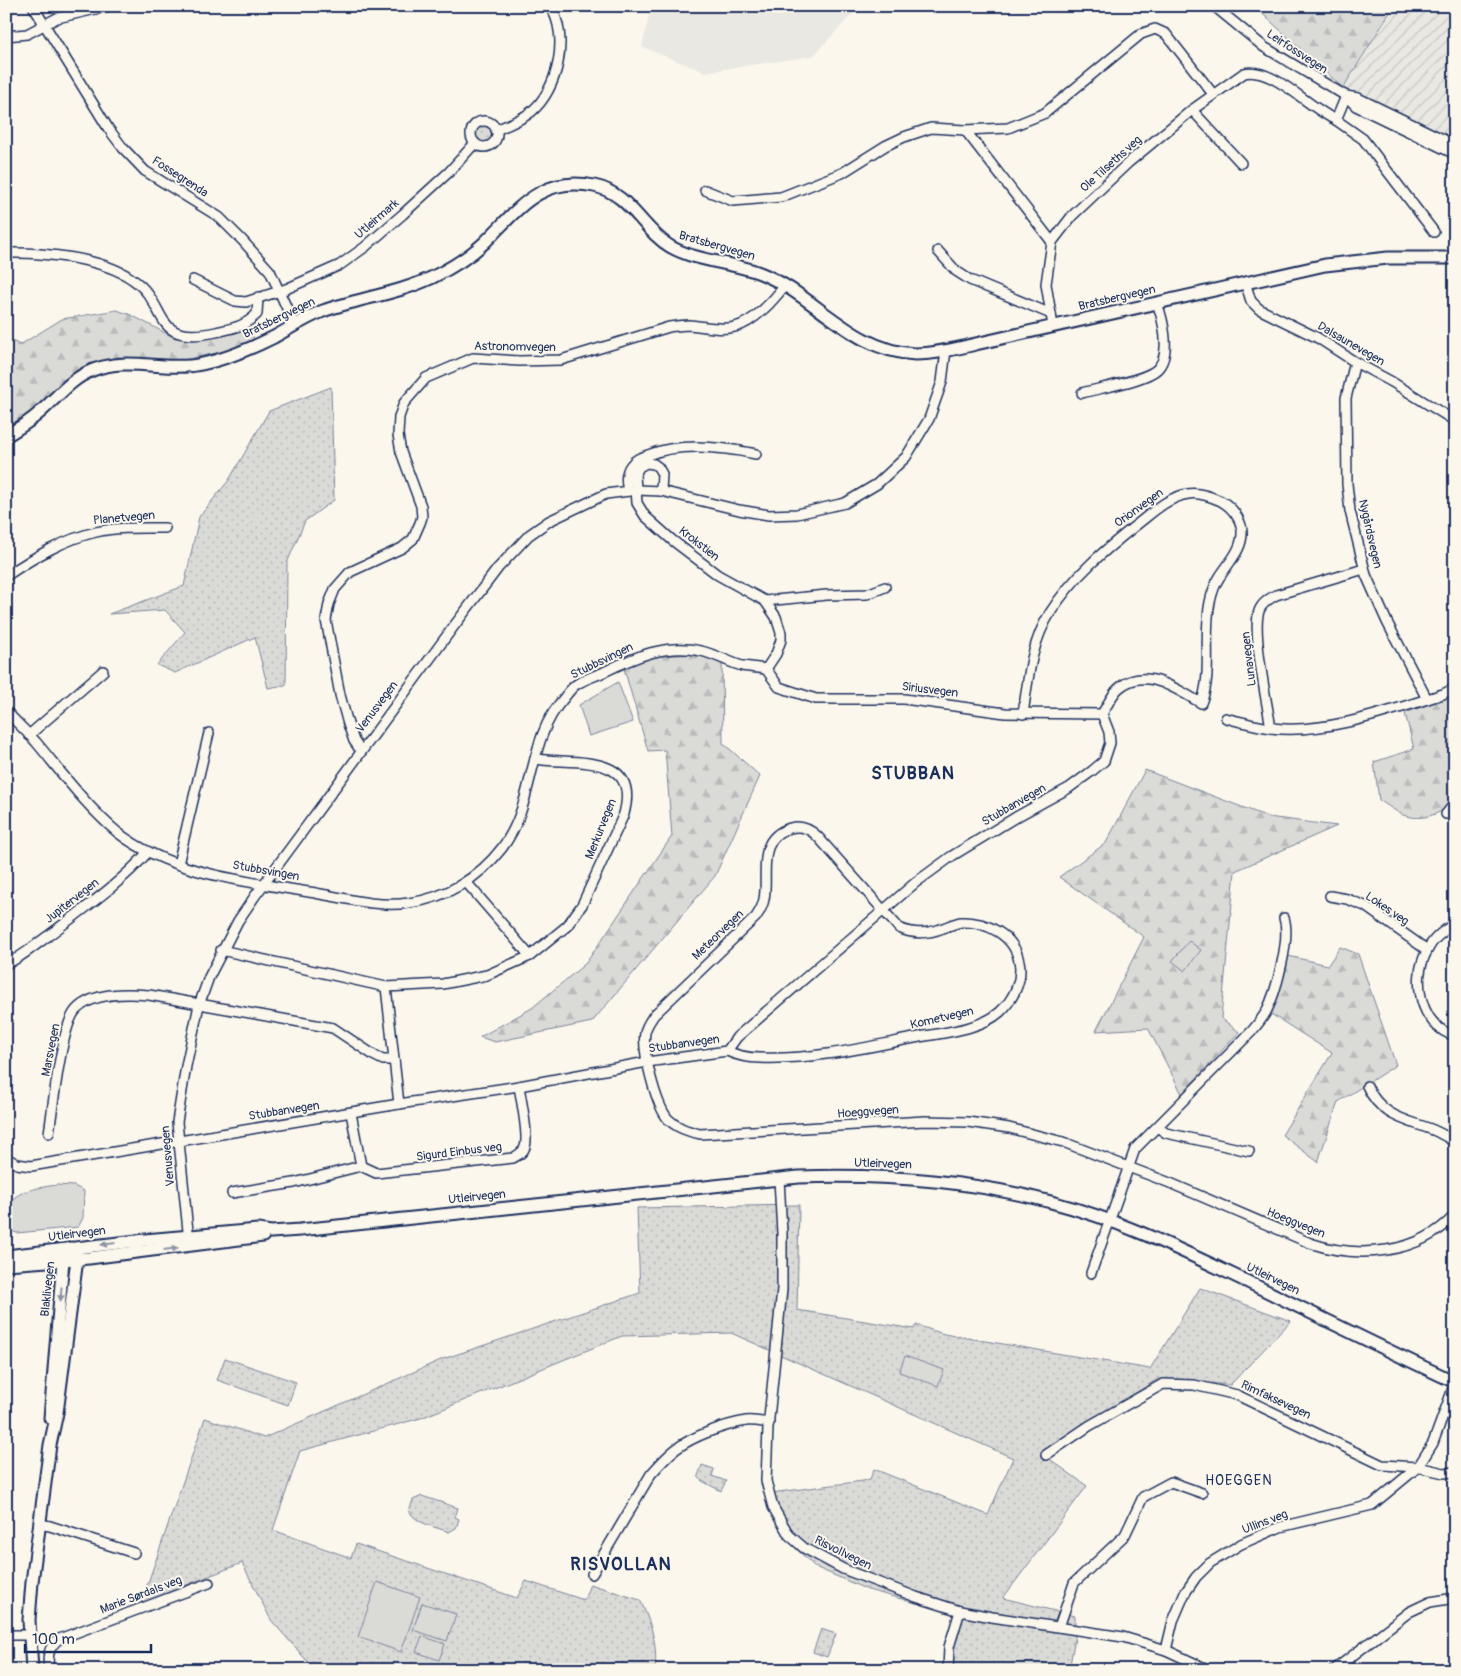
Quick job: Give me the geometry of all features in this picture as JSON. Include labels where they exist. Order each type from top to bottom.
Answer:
[{"type":"main road","name":"Bratsbergvegen","points":[[6,436],[37,415],[74,380],[91,370],[118,364],[183,367],[205,364],[239,352],[320,312],[409,288],[437,275],[476,251],[526,201],[548,190],[574,184],[597,186],[614,193],[657,236],[674,249],[752,270],[785,285],[838,322],[877,346],[912,354],[946,350],[1307,269],[1357,261],[1424,257],[1455,258]]},
{"type":"main road","name":"Utleirvegen","points":[[6,1256],[70,1248],[259,1238],[271,1232],[779,1179],[857,1176],[936,1181],[1028,1196],[1111,1220],[1180,1249],[1454,1379]]},
{"type":"main road","name":"Utleirvegen","points":[[6,1264],[77,1259],[189,1241]]},
{"type":"main road","name":"Blaklivegen","points":[[32,1670],[29,1635],[30,1602],[50,1444],[57,1413],[77,1259],[70,1248],[63,1260],[50,1413],[50,1444]]},
{"type":"street","name":"Fossegrenda","points":[[33,6],[108,128],[123,148],[145,170],[219,217],[270,270],[294,324]]},
{"type":"street","points":[[6,36],[27,34],[57,18],[109,6]]},
{"type":"street","points":[[475,143],[481,146],[488,146],[494,141],[496,130],[531,112],[542,101],[551,86],[558,69],[560,45],[557,26],[550,6]]},
{"type":"street","name":"Leirfossvegen","points":[[1214,6],[1264,47],[1346,96],[1356,106],[1455,154]]},
{"type":"street","points":[[705,190],[733,201],[781,197],[842,173],[904,136],[931,128],[965,130],[1008,128],[1045,113],[1141,34],[1155,29],[1166,34],[1213,94]]},
{"type":"street","name":"Ole Tilseths veg","points":[[1052,326],[1046,284],[1052,242],[1072,216],[1130,162],[1213,94],[1244,73],[1251,71],[1266,74],[1324,115],[1336,120]]},
{"type":"street","points":[[1346,96],[1336,120],[1363,139],[1434,232]]},
{"type":"street","name":"Leirfossvegen","points":[[1346,96],[1358,98],[1455,145]]},
{"type":"street","points":[[1192,110],[1241,163]]},
{"type":"street","name":"Utleirmark","points":[[279,290],[340,265],[365,246],[449,172],[475,143],[471,133],[476,124],[483,121],[490,122],[496,130]]},
{"type":"street","points":[[965,130],[1052,242]]},
{"type":"street","points":[[938,251],[956,271],[970,280],[1051,314]]},
{"type":"street","points":[[6,253],[47,254],[94,263],[132,278],[145,290],[164,322],[177,334],[202,335],[247,324],[257,314],[258,297]]},
{"type":"street","points":[[193,280],[235,301],[246,302],[279,290]]},
{"type":"street","name":"Dalsaunevegen","points":[[1245,282],[1249,298],[1256,307],[1318,338],[1455,421]]},
{"type":"street","name":"Astronomvegen","points":[[361,751],[354,741],[340,695],[326,620],[329,604],[335,589],[350,572],[402,548],[413,538],[420,524],[422,517],[421,506],[401,452],[398,435],[399,417],[404,403],[412,392],[426,378],[473,358],[528,362],[561,360],[669,327],[687,325],[710,328],[734,328],[748,322],[766,307],[785,285]]},
{"type":"street","points":[[1082,393],[1149,375],[1160,367],[1166,342],[1158,302]]},
{"type":"street","name":"Venusvegen","points":[[189,1241],[178,1113],[198,1004],[209,977],[238,921],[264,884],[498,568],[529,534],[549,521],[606,494],[632,490],[661,491],[738,510],[769,515],[797,514],[844,503],[877,484],[906,456],[929,419],[942,382],[946,350]]},
{"type":"street","name":"Nygårdsvegen","points":[[1355,362],[1346,398],[1347,484],[1350,511],[1364,569],[1387,622],[1427,699]]},
{"type":"street","name":"Krokstien","points":[[756,454],[718,448],[663,449],[632,463],[626,476],[639,508],[645,516],[672,540],[718,575],[764,601],[776,617],[781,633],[776,654],[766,669]]},
{"type":"street","points":[[632,490],[637,471],[642,465],[650,463],[660,470],[662,478],[661,491]]},
{"type":"street","name":"Orionvegen","points":[[1023,714],[1035,646],[1049,614],[1072,584],[1104,550],[1162,505],[1176,498],[1190,493],[1201,494],[1225,504],[1235,514],[1242,532],[1240,545],[1234,557],[1212,591],[1207,624],[1206,692],[1201,703],[1156,680],[1144,678],[1132,681],[1119,688],[1102,714]]},
{"type":"street","name":"Planetvegen","points":[[6,576],[58,546],[86,534],[118,529],[165,528]]},
{"type":"street","name":"Lunavegen","points":[[1271,728],[1257,632],[1260,609],[1267,600],[1276,595],[1364,569]]},
{"type":"street","points":[[764,601],[827,595],[867,594],[885,587]]},
{"type":"street","name":"Stubbsvingen","points":[[6,711],[29,735],[76,791],[117,832],[148,852],[178,864],[251,883],[357,901],[398,904],[427,900],[445,893],[466,882],[490,862],[510,836],[524,804],[541,737],[556,707],[576,685],[624,662],[671,648],[701,651],[741,666],[766,669]]},
{"type":"street","name":"Siriusvegen","points":[[766,669],[779,687],[816,698],[904,699],[1023,714],[1102,714]]},
{"type":"street","points":[[29,735],[104,671]]},
{"type":"street","points":[[1226,718],[1271,728],[1305,729],[1362,718],[1427,699],[1455,688]]},
{"type":"street","name":"Stubbanvegen","points":[[6,1158],[18,1164],[31,1166],[727,1050],[737,1037],[915,882],[952,856],[1016,817],[1069,788],[1104,761],[1110,743],[1109,732],[1102,714]]},
{"type":"street","points":[[178,864],[209,733]]},
{"type":"street","name":"Merkurvegen","points":[[222,950],[386,988],[424,986],[461,981],[486,975],[530,956],[559,933],[576,916],[620,821],[627,797],[625,784],[621,777],[607,767],[588,762],[535,759]]},
{"type":"street","points":[[1446,814],[1455,803]]},
{"type":"street","name":"Meteorvegen","points":[[647,1062],[645,1032],[654,1015],[756,917],[761,909],[765,891],[766,855],[773,840],[784,831],[801,827],[813,831],[883,910]]},
{"type":"street","name":"Jupitervegen","points":[[6,964],[20,956],[98,898],[135,867],[148,852]]},
{"type":"street","points":[[466,882],[530,956]]},
{"type":"street","name":"Lokes veg","points":[[1330,896],[1347,899],[1365,906],[1427,950]]},
{"type":"street","name":"Kometvegen","points":[[727,1050],[739,1056],[759,1058],[796,1057],[842,1052],[970,1027],[1000,1013],[1011,1000],[1019,980],[1019,959],[1005,936],[994,928],[976,922],[959,922],[934,932],[908,932],[900,928],[883,910]]},
{"type":"street","points":[[1091,1273],[1135,1150],[1252,1031],[1266,1012],[1272,999],[1286,944],[1284,918]]},
{"type":"street","points":[[1455,924],[1440,934],[1427,950],[1419,976],[1419,988],[1423,1004],[1435,1024],[1447,1033],[1455,1036]]},
{"type":"street","points":[[386,988],[399,1104]]},
{"type":"street","name":"Marsvegen","points":[[49,1133],[66,1027],[75,1010],[96,998],[133,993],[198,1004]]},
{"type":"street","points":[[198,1004],[241,1010],[333,1028],[375,1056],[383,1060],[394,1060]]},
{"type":"street","name":"Hoeggvegen","points":[[647,1062],[662,1112],[680,1127],[700,1134],[900,1121],[953,1121],[1009,1128],[1063,1142],[1129,1167],[1310,1243],[1329,1250],[1342,1252],[1366,1253],[1399,1247],[1428,1236],[1455,1215]]},
{"type":"street","name":"Sigurd Einbus veg","points":[[232,1192],[294,1183],[361,1166],[376,1173],[513,1158],[521,1154],[526,1138],[519,1086]]},
{"type":"street","points":[[1366,1086],[1382,1107],[1396,1118],[1439,1132],[1455,1143]]},
{"type":"street","points":[[351,1113],[361,1166]]},
{"type":"street","points":[[1157,1127],[1166,1133],[1249,1151]]},
{"type":"street","name":"Risvollvegen","points":[[779,1179],[782,1233],[782,1289],[769,1423],[766,1481],[772,1507],[789,1535],[804,1548],[843,1569],[903,1593],[960,1610],[992,1617],[1123,1637],[1166,1650],[1209,1670]]},
{"type":"street","name":"Ullins veg","points":[[1166,1650],[1173,1621],[1185,1592],[1210,1563],[1241,1544],[1280,1527],[1372,1505],[1418,1467],[1433,1443],[1454,1379]]},
{"type":"street","name":"Rimfaksevegen","points":[[1046,1456],[1089,1426],[1163,1384],[1194,1385],[1237,1395],[1382,1465],[1418,1467]]},
{"type":"street","points":[[592,1574],[651,1474],[676,1449],[690,1440],[714,1430],[747,1421],[769,1423]]},
{"type":"street","points":[[1418,1467],[1444,1473],[1455,1472]]},
{"type":"street","points":[[1059,1627],[1074,1583],[1125,1535],[1143,1496],[1172,1482],[1202,1493]]},
{"type":"street","points":[[40,1524],[134,1553]]},
{"type":"street","name":"Marie Sørdals veg","points":[[49,1670],[48,1654],[54,1643],[59,1639],[209,1583]]},
{"type":"street","points":[[1334,1670],[1409,1612],[1430,1602],[1455,1598]]},
{"type":"street","points":[[948,1670],[949,1647],[960,1610]]},
{"type":"street","points":[[6,1635],[29,1635]]},
{"type":"shaded area","points":[[651,6],[860,6],[813,56],[705,72],[642,47]]},
{"type":"shaded area","points":[[1399,6],[1455,6],[1455,141],[1343,88],[1390,15]]},
{"type":"green space","points":[[1254,6],[1394,6],[1343,88]]},
{"type":"green space","points":[[484,124],[491,127],[494,134],[491,141],[484,144],[477,141],[474,134],[477,127]]},
{"type":"green space","points":[[117,310],[131,315],[175,338],[208,336],[248,327],[254,339],[227,351],[183,360],[118,357],[93,363],[63,380],[44,402],[22,419],[6,428],[6,338],[20,345],[62,319]]},
{"type":"green space","points":[[331,387],[334,500],[305,521],[287,563],[286,685],[268,688],[255,637],[175,673],[157,665],[185,632],[165,610],[109,614],[184,586],[199,517],[229,480],[269,411]]},
{"type":"green space","points":[[697,654],[722,664],[723,743],[760,776],[715,876],[592,1022],[495,1042],[480,1037],[532,1008],[586,963],[672,836],[665,750],[648,751],[623,665],[658,656]]},
{"type":"green space","points":[[618,682],[633,722],[589,736],[579,705]]},
{"type":"green space","points":[[1455,695],[1455,797],[1446,808],[1432,815],[1417,818],[1403,815],[1379,800],[1374,762],[1414,749],[1405,713]]},
{"type":"green space","points":[[1145,770],[1268,817],[1337,826],[1235,871],[1221,1018],[1239,1032],[1182,1094],[1148,1028],[1096,1031],[1144,937],[1059,877],[1106,843]]},
{"type":"green space","points":[[1189,941],[1201,950],[1185,971],[1172,961]]},
{"type":"green space","points":[[1340,947],[1358,954],[1396,1065],[1338,1102],[1318,1162],[1282,1135],[1332,1053],[1271,1014],[1288,956],[1328,965]]},
{"type":"green space","points":[[57,1185],[74,1186],[84,1191],[83,1218],[78,1227],[17,1233],[7,1230],[7,1209],[16,1196],[29,1190]]},
{"type":"green space","points":[[799,1205],[797,1310],[914,1329],[916,1325],[944,1334],[1150,1369],[1200,1288],[1291,1321],[1230,1385],[1158,1379],[1040,1452],[1087,1486],[1003,1598],[1075,1616],[1075,1638],[1069,1670],[944,1670],[957,1614],[868,1590],[815,1567],[786,1539],[771,1493],[863,1481],[870,1479],[874,1469],[988,1515],[1013,1458],[731,1333],[622,1336],[421,1418],[300,1451],[273,1530],[351,1558],[356,1544],[517,1598],[526,1581],[584,1600],[590,1584],[640,1600],[653,1634],[655,1670],[315,1670],[271,1620],[242,1563],[141,1603],[205,1418],[264,1438],[443,1359],[640,1293],[637,1208]]},
{"type":"green space","points":[[905,1356],[944,1370],[938,1386],[899,1372]]},
{"type":"green space","points":[[225,1358],[296,1382],[288,1405],[217,1380]]},
{"type":"green space","points":[[702,1465],[714,1469],[712,1476],[726,1481],[721,1491],[702,1481],[698,1476]]},
{"type":"green space","points":[[422,1496],[458,1508],[455,1517],[459,1519],[456,1528],[449,1532],[416,1519],[409,1511],[413,1500]]},
{"type":"green space","points":[[377,1582],[420,1597],[401,1652],[358,1637]]},
{"type":"green space","points":[[422,1603],[456,1614],[447,1641],[413,1630]]},
{"type":"green space","points":[[821,1629],[836,1634],[827,1657],[813,1652]]},
{"type":"green space","points":[[422,1636],[445,1644],[439,1660],[416,1652]]},
{"type":"district","name":"STUBBAN","points":[[913,773]]},
{"type":"district","name":"HOEGGEN","points":[[1239,1480]]},
{"type":"district","name":"RISVOLLAN","points":[[621,1564]]}]
